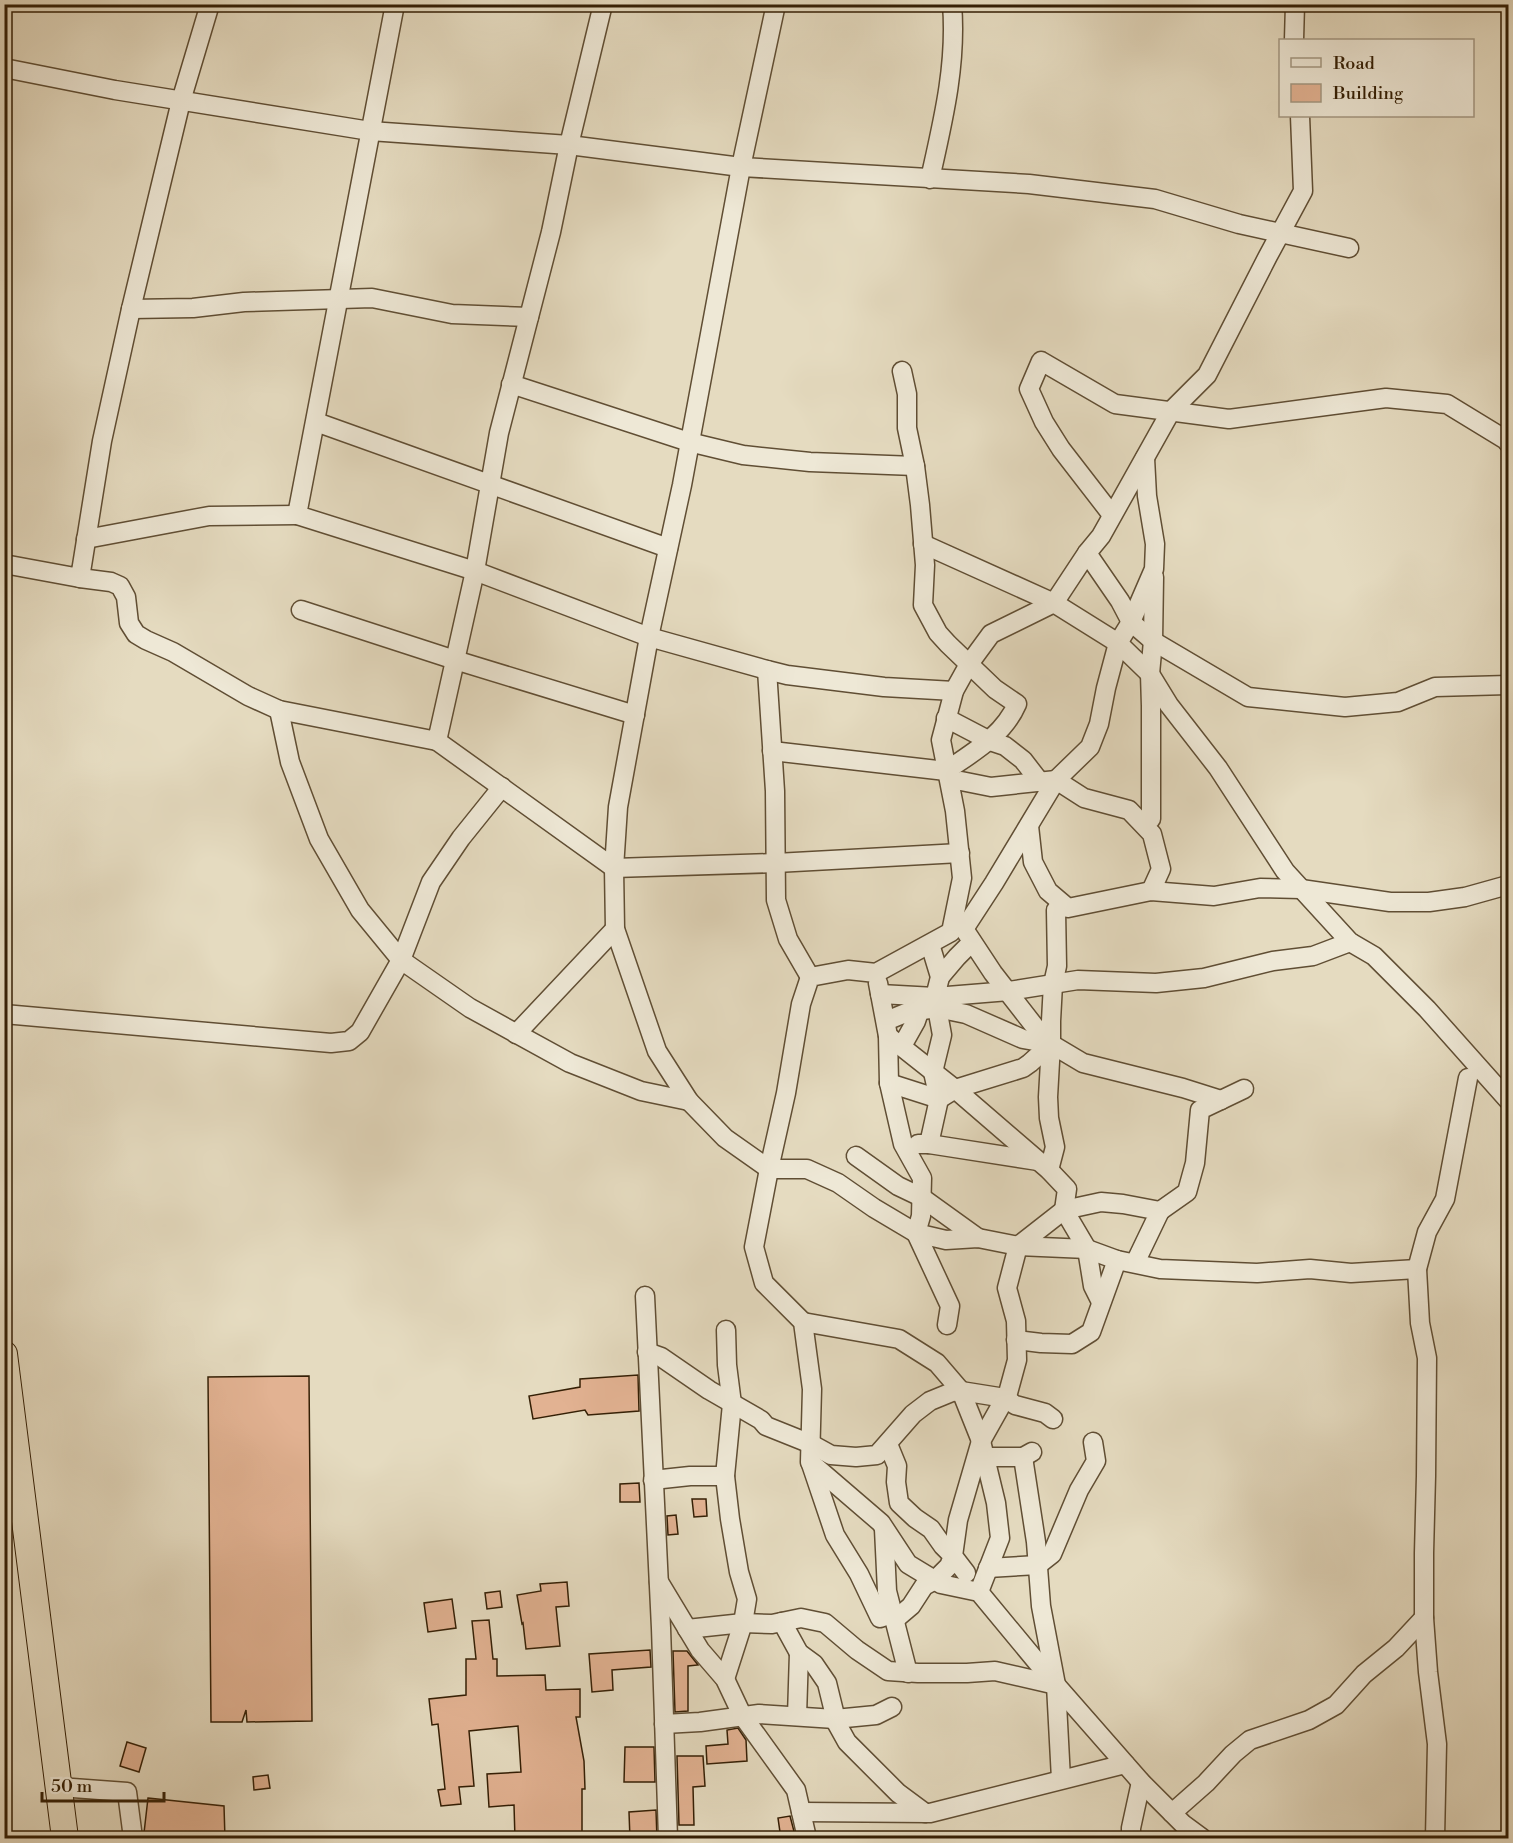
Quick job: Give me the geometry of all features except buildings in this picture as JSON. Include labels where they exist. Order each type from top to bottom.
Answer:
[{"type":"highway","points":[[4,1354],[65,1839]]},
{"type":"street","points":[[80,578],[102,441],[131,309],[181,101],[210,4]]},
{"type":"street","points":[[297,515],[395,4]]},
{"type":"street","points":[[437,741],[475,571],[499,434],[551,232],[603,4]]},
{"type":"street","points":[[776,4],[741,167],[618,807],[614,868],[615,929],[657,1051],[689,1101],[725,1138],[769,1169],[807,1169],[838,1182],[874,1208],[916,1233],[946,1240],[978,1238],[1018,1246],[1087,1249],[1126,1262],[1160,1269],[1257,1273],[1310,1269],[1361,1273],[1417,1269]]},
{"type":"street","points":[[930,179],[949,95],[952,4]]},
{"type":"street","points":[[1293,39],[1295,4]]},
{"type":"street","points":[[4,68],[115,90],[370,131],[569,145],[741,167],[1029,184],[1155,199],[1239,224],[1349,248]]},
{"type":"street","points":[[810,977],[848,970],[876,973],[951,932],[962,878],[955,811],[941,740],[954,691],[969,664],[992,634],[1054,603],[1101,536],[1171,411],[1207,375],[1303,191],[1300,117]]},
{"type":"street","points":[[131,309],[193,308],[244,302],[372,298],[452,314],[529,318]]},
{"type":"street","points":[[1112,515],[1044,422],[1029,389],[1041,361],[1115,404],[1229,419],[1386,398],[1447,404],[1509,443]]},
{"type":"street","points":[[772,751],[946,771],[990,741],[1011,718],[1017,704],[995,689],[938,633],[923,605],[925,565],[915,466],[907,428],[907,394],[902,371]]},
{"type":"street","points":[[511,384],[689,442],[743,456],[810,462],[915,466]]},
{"type":"street","points":[[316,422],[668,548]]},
{"type":"street","points":[[1145,456],[1147,496],[1155,544],[1150,674],[1151,819]]},
{"type":"street","points":[[86,539],[209,516],[297,515],[475,571],[649,637],[767,670],[787,675],[884,687],[954,691]]},
{"type":"street","points":[[923,544],[1054,603],[1118,643],[1150,674],[1169,705],[1218,768],[1285,871],[1350,942],[1374,956],[1427,1009],[1509,1100]]},
{"type":"street","points":[[1087,553],[1120,601],[1131,622],[1153,641],[1248,697],[1344,707],[1398,702],[1436,687],[1509,685]]},
{"type":"street","points":[[4,564],[111,582],[120,586],[126,597],[129,623],[136,634],[173,652],[248,696],[279,710],[437,741],[614,868],[960,853]]},
{"type":"street","points":[[1154,569],[1131,622],[1118,643],[1099,724],[1090,747],[1048,781],[1029,826],[964,929],[993,973],[1046,1041],[1083,1064],[1183,1088],[1221,1100]]},
{"type":"street","points":[[301,610],[635,716]]},
{"type":"street","points":[[767,670],[775,791],[776,900],[788,939],[810,977],[801,1004],[788,1082],[754,1247],[764,1283],[803,1322],[899,1339],[938,1363],[961,1391],[983,1449],[996,1503],[1000,1538],[979,1592]]},
{"type":"street","points":[[279,710],[290,762],[319,839],[360,910],[401,960],[470,1008],[570,1063],[641,1091],[689,1101]]},
{"type":"street","points":[[946,718],[990,741],[1005,746],[1048,781],[1084,798],[1129,810],[1152,834],[1161,869],[1151,891]]},
{"type":"street","points":[[961,781],[991,786],[1048,781]]},
{"type":"street","points":[[4,1014],[331,1043],[349,1041],[360,1032],[401,960],[430,882],[461,838],[502,787]]},
{"type":"street","points":[[1029,826],[1033,862],[1048,891],[1068,908],[1151,891],[1214,896],[1260,888],[1301,889],[1390,902],[1430,902],[1465,897],[1509,885]]},
{"type":"street","points":[[1043,1166],[1055,1147],[1048,1097],[1053,984],[1057,966],[1056,910]]},
{"type":"street","points":[[516,1034],[615,929]]},
{"type":"street","points":[[892,1034],[916,1021],[931,1005],[940,977],[972,942]]},
{"type":"street","points":[[892,1034],[908,1012],[931,1005],[1078,980],[1156,983],[1204,978],[1273,961],[1313,956],[1350,942]]},
{"type":"street","points":[[930,944],[940,977]]},
{"type":"street","points":[[876,973],[892,1034],[889,1083],[903,1144],[922,1178],[921,1216],[916,1233],[950,1306],[947,1325]]},
{"type":"street","points":[[880,994],[966,1014],[1023,1039],[1051,1044]]},
{"type":"street","points":[[929,1144],[939,1098],[933,1072],[942,1035],[931,1005]]},
{"type":"street","points":[[892,1034],[1067,1188],[1064,1210],[1087,1249],[1093,1286],[1101,1302]]},
{"type":"street","points":[[889,1083],[939,1098],[955,1089],[1023,1068],[1051,1044]]},
{"type":"street","points":[[1435,1839],[1437,1744],[1424,1618],[1427,1358],[1420,1323],[1417,1269],[1427,1232],[1445,1198],[1468,1078]]},
{"type":"street","points":[[1016,1340],[1072,1344],[1090,1332],[1101,1302],[1160,1211],[1187,1192],[1195,1163],[1200,1110],[1244,1089]]},
{"type":"street","points":[[903,1144],[929,1144],[1043,1166]]},
{"type":"street","points":[[856,1156],[898,1186],[921,1197],[978,1238]]},
{"type":"street","points":[[803,1322],[812,1389],[811,1453],[835,1535],[859,1574],[880,1617],[892,1614],[898,1617],[911,1606],[924,1586],[935,1580],[949,1566],[953,1556],[958,1520],[983,1449],[1008,1393],[1017,1360],[1016,1321],[1007,1288],[1018,1246],[1064,1210],[1101,1202],[1160,1211]]},
{"type":"street","points":[[645,1296],[668,1839]]},
{"type":"street","points":[[725,1679],[743,1623],[747,1599],[739,1572],[729,1519],[725,1476],[732,1404],[726,1330]]},
{"type":"street","points":[[647,1352],[661,1357],[811,1453],[881,1523],[908,1564],[941,1584],[979,1592],[1141,1782],[1183,1824],[1202,1839]]},
{"type":"street","points":[[811,1453],[856,1457],[877,1455],[913,1414],[930,1401],[952,1392],[961,1391],[1005,1398],[1015,1405],[1045,1413],[1053,1419]]},
{"type":"street","points":[[988,1568],[1038,1565],[1052,1554],[1079,1490],[1096,1461],[1093,1442]]},
{"type":"street","points":[[888,1444],[897,1466],[898,1503],[931,1529],[966,1573]]},
{"type":"street","points":[[983,1449],[1028,1454],[1041,1606],[1056,1685],[1061,1779]]},
{"type":"street","points":[[653,1480],[690,1476],[725,1476]]},
{"type":"street","points":[[898,1503],[887,1512],[884,1528],[887,1591],[908,1672]]},
{"type":"street","points":[[658,1581],[700,1650],[725,1679],[742,1715],[796,1790],[807,1839]]},
{"type":"street","points":[[687,1629],[743,1623],[772,1624],[801,1618],[825,1623],[857,1650],[888,1671],[968,1673],[995,1671],[1056,1685]]},
{"type":"street","points":[[1172,1813],[1206,1784],[1233,1754],[1250,1740],[1309,1720],[1336,1705],[1364,1674],[1396,1648],[1424,1618]]},
{"type":"street","points":[[782,1622],[799,1653],[814,1664],[827,1683],[836,1719],[847,1742],[898,1793],[926,1813]]},
{"type":"street","points":[[797,1716],[799,1653]]},
{"type":"street","points":[[664,1724],[759,1714],[836,1719],[876,1715],[892,1707]]},
{"type":"street","points":[[801,1812],[926,1813],[1125,1764]]},
{"type":"street","points":[[1131,1839],[1131,1827],[1141,1782]]},
{"type":"street","points":[[59,1787],[127,1792],[133,1839]]}]
